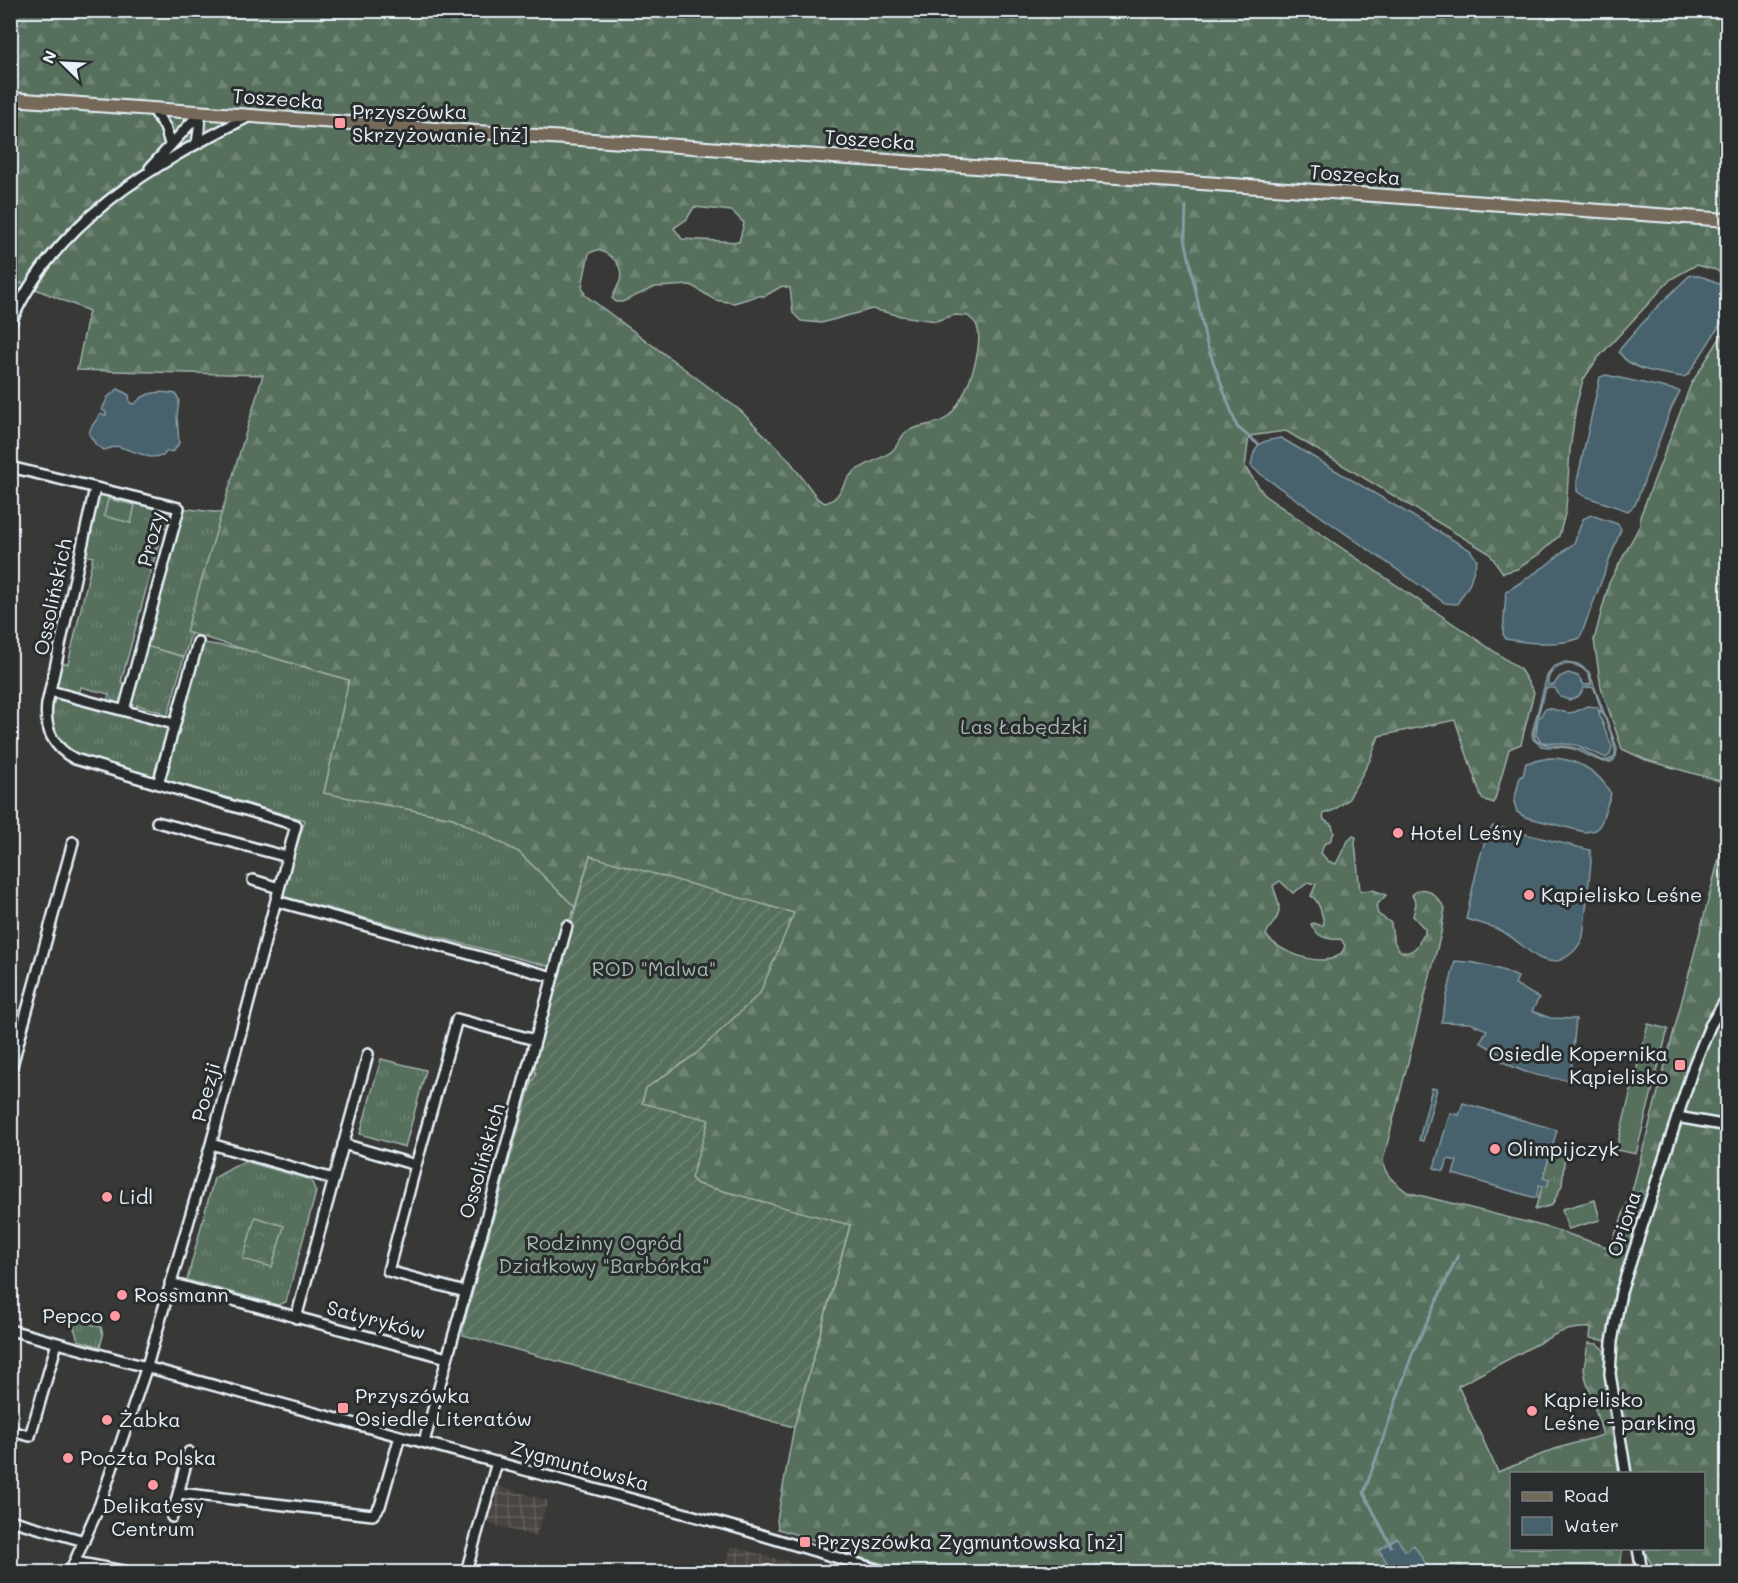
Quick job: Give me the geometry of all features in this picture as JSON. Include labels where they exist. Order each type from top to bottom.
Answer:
[{"type":"main road","name":"Toszecka","points":[[10,99],[1728,220]]},
{"type":"street","points":[[153,110],[165,127],[170,144]]},
{"type":"street","points":[[196,143],[200,130],[200,113]]},
{"type":"street","points":[[144,174],[200,113]]},
{"type":"street","points":[[10,325],[29,288],[58,248],[98,208],[144,174],[196,143],[250,116]]},
{"type":"street","name":"Prozy","points":[[10,467],[179,508],[124,710]]},
{"type":"street","name":"Ossolińskich","points":[[95,488],[45,717],[52,738],[65,753],[75,759],[296,825]]},
{"type":"street","points":[[158,784],[198,642]]},
{"type":"street","points":[[50,690],[174,724]]},
{"type":"street","points":[[157,822],[288,857]]},
{"type":"street","name":"Poezji","points":[[70,1572],[100,1504],[147,1366],[211,1143],[296,825]]},
{"type":"street","points":[[10,1073],[73,842]]},
{"type":"street","points":[[253,880],[279,888]]},
{"type":"street","points":[[276,901],[553,977]]},
{"type":"street","name":"Ossolińskich","points":[[424,1442],[567,926]]},
{"type":"street","name":"Oriona","points":[[1626,1472],[1610,1374],[1613,1334],[1621,1292],[1702,1044],[1728,996]]},
{"type":"street","points":[[465,1292],[388,1271],[416,1165],[457,1019],[535,1040]]},
{"type":"street","name":"Satyryków","points":[[296,1317],[368,1054]]},
{"type":"street","points":[[1677,1117],[1728,1126]]},
{"type":"street","points":[[211,1143],[333,1179]]},
{"type":"street","points":[[343,1144],[416,1165]]},
{"type":"street","name":"Satyryków","points":[[170,1282],[447,1358]]},
{"type":"street","name":"Zygmuntowska","points":[[10,1330],[738,1528],[885,1572]]},
{"type":"street","points":[[10,1431],[30,1436],[57,1343]]},
{"type":"street","points":[[178,1493],[373,1515],[380,1506],[400,1436]]},
{"type":"street","points":[[172,1516],[189,1452]]},
{"type":"street","points":[[466,1572],[497,1462]]},
{"type":"street","points":[[10,1520],[84,1541]]},
{"type":"street","points":[[1638,1550],[1642,1572]]},
{"type":"street","points":[[75,1562],[128,1572]]},
{"type":"shaded area","points":[[495,1485],[548,1501],[536,1537],[487,1523]]},
{"type":"shaded area","points":[[731,1546],[795,1564],[824,1572],[723,1572]]},
{"type":"green space","name":"Las Łabędzki","points":[[11,11],[1727,11],[1727,278],[1716,270],[1696,265],[1671,279],[1597,359],[1583,380],[1576,406],[1570,450],[1566,510],[1559,536],[1517,569],[1503,573],[1489,553],[1286,431],[1249,436],[1245,467],[1265,496],[1520,669],[1534,692],[1521,744],[1509,749],[1494,803],[1482,799],[1455,720],[1379,736],[1370,760],[1348,800],[1334,810],[1323,814],[1324,820],[1332,825],[1334,833],[1330,841],[1324,844],[1321,853],[1328,861],[1336,864],[1347,842],[1353,836],[1356,837],[1360,891],[1373,890],[1386,895],[1376,906],[1378,914],[1391,923],[1394,939],[1399,949],[1408,952],[1414,949],[1425,934],[1425,929],[1413,916],[1416,904],[1412,895],[1417,891],[1426,890],[1434,895],[1445,908],[1441,933],[1383,1160],[1388,1175],[1407,1192],[1550,1228],[1610,1248],[1632,1191],[1727,828],[1727,1569],[1717,1572],[1655,1572],[1644,1550],[1705,1550],[1705,1472],[1631,1472],[1618,1405],[1612,1342],[1590,1338],[1591,1328],[1563,1331],[1458,1386],[1498,1472],[1555,1449],[1603,1435],[1584,1369],[1588,1343],[1597,1344],[1604,1350],[1606,1397],[1619,1472],[1510,1472],[1510,1550],[1622,1550],[1620,1572],[915,1572],[851,1555],[833,1546],[778,1529],[777,1520],[794,1427],[850,1226],[697,1184],[691,1178],[641,1104],[646,1088],[696,1054],[590,856],[575,907],[519,852],[453,818],[324,793],[349,680],[186,632],[263,375],[77,370],[89,311],[21,283],[11,298]],"holes":[[[694,207],[732,211],[744,223],[739,242],[682,239],[674,228],[687,219]],[[597,250],[611,257],[620,270],[620,281],[612,298],[616,302],[622,302],[655,287],[691,285],[715,300],[734,303],[765,296],[782,286],[790,288],[793,313],[801,321],[821,323],[872,309],[936,321],[955,315],[968,316],[975,322],[979,336],[975,362],[966,390],[945,419],[906,432],[892,451],[855,471],[839,493],[831,501],[825,503],[818,499],[789,460],[741,411],[585,295],[582,286],[589,253]],[[1280,881],[1293,893],[1308,883],[1316,884],[1311,896],[1318,904],[1324,923],[1322,926],[1311,924],[1323,937],[1341,939],[1345,946],[1340,955],[1331,959],[1307,958],[1282,948],[1266,935],[1278,915],[1278,902],[1273,886]]]},
{"type":"green space","points":[[1727,327],[1727,783],[1646,760],[1622,749],[1601,687],[1594,640],[1609,583],[1640,525],[1640,517],[1691,384]]},
{"type":"green space","points":[[95,488],[179,508],[222,513],[187,632],[191,634],[184,657],[142,645],[173,530],[163,527],[121,682],[131,685],[124,711],[175,724],[198,642],[243,649],[349,680],[324,793],[453,818],[519,852],[575,907],[552,967],[281,896],[305,820],[203,791],[158,784],[75,759],[56,745],[47,704],[57,662],[68,664],[93,557],[80,554]],"holes":[[[81,687],[109,694],[107,705],[78,698]]]},
{"type":"green space","points":[[108,499],[135,505],[131,523],[104,516]]},
{"type":"green space","points":[[142,645],[184,657],[166,722],[159,720],[161,712],[137,705],[135,713],[124,710]]},
{"type":"green space","name":"Rodzinny Ogród Działkowy \"Barbórka\"","points":[[590,856],[794,913],[760,993],[696,1054],[646,1088],[642,1103],[709,1120],[691,1178],[697,1184],[850,1225],[794,1427],[463,1335],[463,1327],[531,1084],[536,1074],[533,1067],[541,1032]]},
{"type":"green space","points":[[1648,1024],[1668,1029],[1636,1154],[1616,1150]]},
{"type":"green space","points":[[381,1059],[426,1070],[405,1147],[360,1134]]},
{"type":"green space","points":[[1552,1146],[1565,1152],[1562,1185],[1552,1205],[1535,1210],[1542,1186],[1547,1187],[1549,1180],[1543,1178]]},
{"type":"green space","points":[[244,1161],[311,1180],[316,1192],[286,1302],[278,1305],[187,1280],[214,1178]]},
{"type":"green space","points":[[1595,1200],[1600,1220],[1568,1229],[1562,1209]]},
{"type":"green space","points":[[255,1217],[284,1226],[272,1267],[243,1259]]},
{"type":"green space","points":[[80,1321],[101,1327],[103,1335],[100,1347],[78,1340],[73,1325]]},
{"type":"water","points":[[1690,275],[1710,280],[1727,291],[1727,314],[1688,375],[1683,377],[1657,373],[1639,368],[1624,359],[1619,352],[1621,348],[1654,310]]},
{"type":"water","points":[[1606,375],[1680,391],[1635,505],[1628,511],[1584,496],[1577,491],[1577,481],[1600,377]]},
{"type":"water","points":[[118,389],[129,395],[130,403],[135,404],[148,394],[165,392],[176,394],[179,400],[177,417],[179,443],[174,451],[166,452],[163,456],[150,457],[117,446],[104,450],[96,445],[89,434],[100,414],[106,415],[106,412],[102,410],[108,397]]},
{"type":"water","points":[[1281,438],[1470,550],[1477,560],[1469,585],[1457,604],[1445,603],[1251,466],[1254,452],[1259,445],[1268,440]]},
{"type":"water","points":[[1591,515],[1618,524],[1621,529],[1580,638],[1554,643],[1506,639],[1503,634],[1506,592],[1544,567],[1574,543],[1583,519]]},
{"type":"water","points":[[1565,662],[1578,664],[1589,672],[1617,748],[1616,757],[1612,761],[1600,761],[1569,748],[1541,746],[1533,739],[1532,733],[1547,676],[1553,667]],"holes":[[[1568,664],[1584,670],[1591,684],[1584,685],[1578,676],[1568,673],[1559,677],[1554,685],[1548,685],[1553,671]],[[1546,688],[1555,688],[1560,697],[1569,700],[1579,696],[1584,688],[1594,688],[1601,709],[1599,712],[1597,707],[1587,706],[1568,713],[1548,708],[1540,717],[1538,715]],[[1602,711],[1615,747],[1614,756],[1610,759],[1602,760],[1580,749],[1544,744],[1535,739],[1534,733],[1538,717],[1536,735],[1541,742],[1577,745],[1606,758],[1610,755],[1612,747],[1599,714]]]},
{"type":"water","points":[[1549,758],[1577,763],[1593,772],[1606,786],[1611,794],[1601,823],[1596,830],[1585,832],[1525,817],[1517,812],[1514,802],[1520,776],[1523,776],[1526,763]]},
{"type":"water","name":"Kąpielisko Leśne","points":[[1493,826],[1590,850],[1591,862],[1583,937],[1576,949],[1565,958],[1546,961],[1505,933],[1466,919],[1484,843]]},
{"type":"water","points":[[1455,961],[1488,966],[1518,977],[1515,984],[1539,998],[1532,1011],[1550,1018],[1576,1019],[1570,1080],[1535,1075],[1502,1061],[1505,1057],[1480,1042],[1487,1030],[1470,1023],[1441,1022]]},
{"type":"water","points":[[1432,1088],[1437,1089],[1423,1141],[1419,1140]]},
{"type":"water","name":"Olimpijczyk","points":[[1463,1103],[1557,1130],[1543,1178],[1549,1180],[1547,1187],[1539,1185],[1536,1198],[1453,1174],[1457,1161],[1448,1159],[1444,1171],[1434,1168],[1450,1113],[1459,1115]]},
{"type":"water","points":[[1397,1538],[1405,1551],[1414,1545],[1431,1572],[1393,1572],[1379,1550]]},
{"type":"waterway","points":[[1186,206],[1185,238],[1206,342],[1237,427],[1258,444]]},
{"type":"waterway","points":[[1391,1546],[1364,1493],[1413,1352],[1458,1255]]},
{"type":"place","name":"Przyszówka Skrzyżowanie [nż]","points":[[340,123]]},
{"type":"place","name":"Hotel Leśny","points":[[1398,833]]},
{"type":"place","name":"Kąpielisko Leśne","points":[[1529,895]]},
{"type":"place","name":"Osiedle Kopernika Kąpielisko","points":[[1680,1065]]},
{"type":"place","name":"Olimpijczyk","points":[[1495,1149]]},
{"type":"place","name":"Lidl","points":[[107,1197]]},
{"type":"place","name":"Rossmann","points":[[122,1295]]},
{"type":"place","name":"Pepco","points":[[115,1316]]},
{"type":"place","name":"Przyszówka Osiedle Literatów","points":[[343,1408]]},
{"type":"place","name":"Kąpielisko Leśne - parking","points":[[1532,1411]]},
{"type":"place","name":"Żabka","points":[[107,1420]]},
{"type":"place","name":"Poczta Polska","points":[[68,1458]]},
{"type":"place","name":"Delikatesy Centrum","points":[[153,1485]]},
{"type":"place","name":"Przyszówka Zygmuntowska [nż]","points":[[805,1542]]},
{"type":"park label","name":"ROD \"Malwa\"","points":[[654,969]]}]
